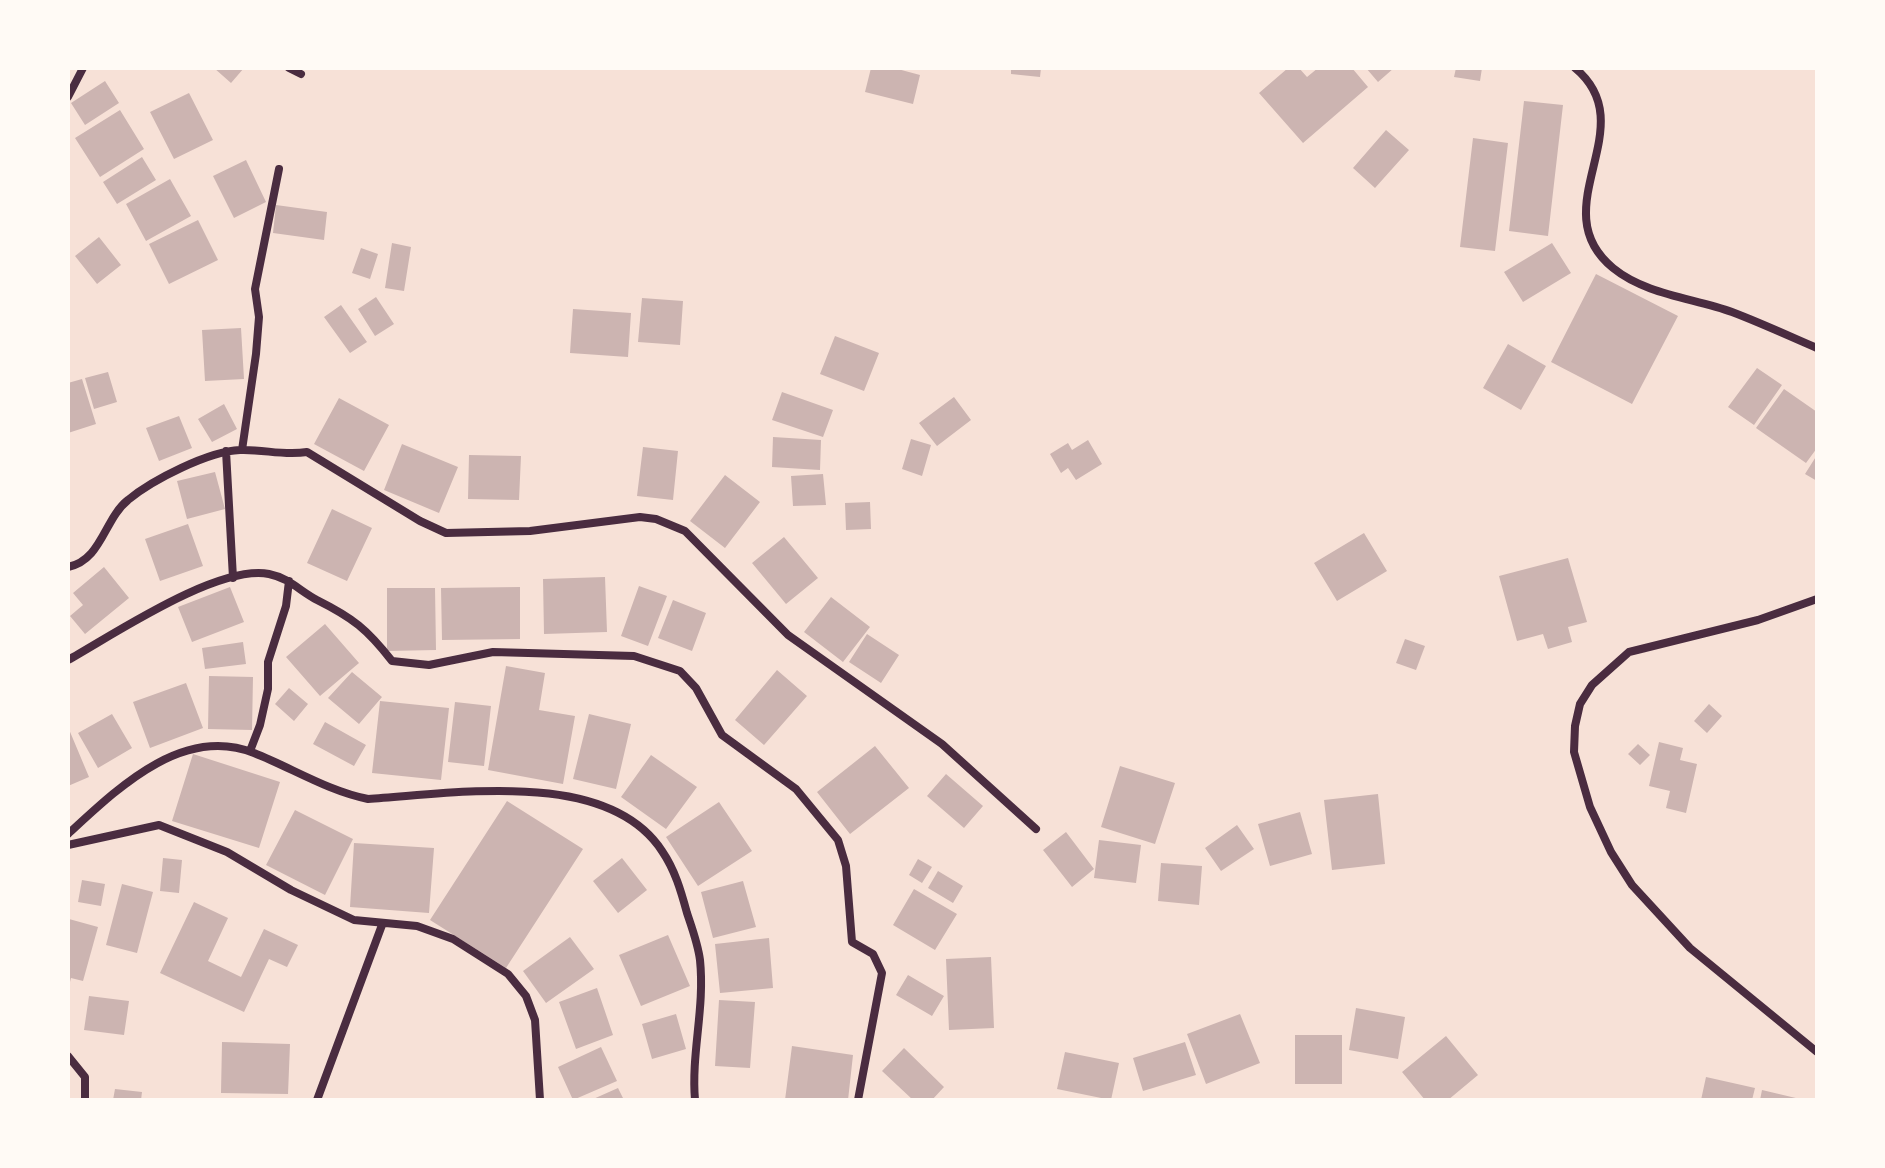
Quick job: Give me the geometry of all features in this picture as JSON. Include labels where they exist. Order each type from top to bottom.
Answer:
[{"type":"street","points":[[68,97],[83,68]]},
{"type":"street","points":[[289,68],[301,74]]},
{"type":"street","points":[[1575,68],[1590,80],[1597,102],[1602,139],[1584,199],[1587,230],[1598,252],[1613,268],[1638,284],[1732,312],[1817,348]]},
{"type":"street","points":[[242,450],[259,317],[255,289],[279,169]]},
{"type":"street","points":[[226,451],[233,578]]},
{"type":"street","points":[[68,567],[90,554],[128,500],[157,482],[226,451],[286,456],[307,452],[420,521],[446,533],[530,531],[640,517],[670,524],[702,546],[788,635],[942,744],[1036,829]]},
{"type":"street","points":[[68,660],[172,601],[233,578],[267,574],[289,581],[314,598],[346,613],[392,661],[429,665],[493,652],[634,656],[680,671],[696,688],[722,735],[755,762],[779,774],[821,815],[838,840],[846,866],[852,942],[873,954],[882,973],[858,1100]]},
{"type":"street","points":[[250,751],[260,725],[268,689],[268,662],[286,606],[289,581]]},
{"type":"street","points":[[1817,599],[1758,620],[1629,652],[1592,685],[1580,704],[1574,752],[1590,807],[1611,852],[1632,885],[1690,948],[1817,1052]]},
{"type":"street","points":[[68,834],[118,789],[172,755],[207,746],[250,751],[349,795],[368,799],[494,791],[553,795],[592,802],[641,827],[662,850],[679,884],[700,956],[703,1007],[695,1069],[695,1100]]},
{"type":"street","points":[[68,845],[159,825],[227,852],[291,890],[354,920],[417,926],[453,939],[508,974],[526,996],[535,1020],[540,1100]]},
{"type":"street","points":[[317,1100],[382,925]]},
{"type":"street","points":[[68,1056],[85,1077],[85,1100]]},
{"type":"building","points":[[214,68],[244,68],[231,83]]},
{"type":"building","points":[[871,68],[894,68],[920,75],[913,104],[865,92]]},
{"type":"building","points":[[1011,68],[1041,68],[1040,77],[1011,74]]},
{"type":"building","points":[[1288,68],[1299,68],[1307,77],[1318,68],[1352,68],[1368,87],[1303,143],[1259,93]]},
{"type":"building","points":[[1366,68],[1394,68],[1378,82]]},
{"type":"building","points":[[1456,68],[1482,68],[1480,81],[1454,77]]},
{"type":"building","points":[[105,81],[119,103],[85,125],[71,103]]},
{"type":"building","points":[[189,93],[213,140],[174,159],[150,112]]},
{"type":"building","points":[[1524,101],[1563,105],[1548,236],[1509,231]]},
{"type":"building","points":[[120,110],[144,149],[100,177],[75,138]]},
{"type":"building","points":[[1386,130],[1409,150],[1375,188],[1353,168]]},
{"type":"building","points":[[1473,138],[1508,143],[1495,251],[1460,247]]},
{"type":"building","points":[[142,157],[156,180],[117,204],[103,182]]},
{"type":"building","points":[[246,160],[266,202],[234,218],[213,176]]},
{"type":"building","points":[[170,179],[191,216],[146,241],[126,204]]},
{"type":"building","points":[[276,205],[327,212],[324,240],[273,233]]},
{"type":"building","points":[[198,220],[218,260],[169,284],[149,244]]},
{"type":"building","points":[[99,237],[121,265],[97,284],[75,256]]},
{"type":"building","points":[[392,243],[411,247],[404,291],[385,288]]},
{"type":"building","points":[[1552,243],[1571,273],[1523,302],[1504,272]]},
{"type":"building","points":[[361,248],[378,254],[370,279],[352,273]]},
{"type":"building","points":[[1596,274],[1678,316],[1632,404],[1551,362]]},
{"type":"building","points":[[376,297],[394,324],[375,336],[358,309]]},
{"type":"building","points":[[642,298],[683,301],[680,345],[638,342]]},
{"type":"building","points":[[341,305],[367,342],[350,353],[324,317]]},
{"type":"building","points":[[573,309],[631,313],[628,357],[570,353]]},
{"type":"building","points":[[241,328],[244,379],[205,381],[202,330]]},
{"type":"building","points":[[835,336],[879,353],[864,391],[820,374]]},
{"type":"building","points":[[1508,344],[1546,366],[1521,410],[1483,388]]},
{"type":"building","points":[[1757,368],[1782,385],[1754,425],[1728,407]]},
{"type":"building","points":[[108,372],[117,402],[94,409],[85,378]]},
{"type":"building","points":[[82,379],[96,424],[68,433],[68,383]]},
{"type":"building","points":[[1784,389],[1817,412],[1817,448],[1806,463],[1756,428]]},
{"type":"building","points":[[782,392],[833,410],[823,437],[772,420]]},
{"type":"building","points":[[954,397],[971,420],[937,446],[919,423]]},
{"type":"building","points":[[339,398],[389,425],[364,471],[314,444]]},
{"type":"building","points":[[224,404],[237,429],[212,442],[198,419]]},
{"type":"building","points":[[179,416],[192,448],[159,461],[146,428]]},
{"type":"building","points":[[773,437],[821,440],[820,470],[772,467]]},
{"type":"building","points":[[911,439],[931,445],[922,476],[902,469]]},
{"type":"building","points":[[1088,440],[1102,464],[1076,480],[1068,468],[1061,473],[1050,454],[1068,443],[1072,450]]},
{"type":"building","points":[[402,444],[458,467],[439,513],[384,490]]},
{"type":"building","points":[[643,447],[678,451],[673,500],[637,496]]},
{"type":"building","points":[[469,455],[521,456],[519,500],[468,499]]},
{"type":"building","points":[[1817,455],[1817,481],[1805,474]]},
{"type":"building","points":[[215,472],[225,509],[187,519],[177,481]]},
{"type":"building","points":[[823,474],[826,505],[793,506],[791,476]]},
{"type":"building","points":[[725,475],[760,502],[725,548],[690,521]]},
{"type":"building","points":[[870,502],[871,529],[846,530],[845,503]]},
{"type":"building","points":[[332,509],[372,528],[347,581],[307,563]]},
{"type":"building","points":[[188,524],[203,566],[160,581],[145,539]]},
{"type":"building","points":[[1364,533],[1387,571],[1337,601],[1314,563]]},
{"type":"building","points":[[784,537],[818,578],[786,604],[752,563]]},
{"type":"building","points":[[1568,558],[1587,622],[1568,627],[1572,642],[1548,649],[1543,634],[1517,641],[1499,576]]},
{"type":"building","points":[[104,567],[129,598],[85,634],[70,616],[83,605],[73,593]]},
{"type":"building","points":[[605,577],[607,632],[544,634],[543,579]]},
{"type":"building","points":[[639,586],[667,596],[648,646],[621,636]]},
{"type":"building","points":[[230,587],[244,622],[192,642],[178,607]]},
{"type":"building","points":[[520,587],[520,639],[442,640],[441,588]]},
{"type":"building","points":[[387,588],[435,588],[436,650],[387,651]]},
{"type":"building","points":[[831,597],[870,627],[843,662],[804,632]]},
{"type":"building","points":[[673,600],[706,613],[692,651],[658,638]]},
{"type":"building","points":[[325,624],[359,663],[320,696],[286,657]]},
{"type":"building","points":[[867,634],[899,655],[881,683],[849,662]]},
{"type":"building","points":[[1405,639],[1425,646],[1416,670],[1396,663]]},
{"type":"building","points":[[243,642],[246,664],[205,669],[202,648]]},
{"type":"building","points":[[506,666],[545,673],[539,710],[575,716],[563,784],[488,770]]},
{"type":"building","points":[[777,670],[807,696],[764,745],[735,720]]},
{"type":"building","points":[[352,672],[382,697],[359,724],[328,698]]},
{"type":"building","points":[[209,676],[253,677],[252,730],[208,729]]},
{"type":"building","points":[[186,683],[203,728],[150,748],[133,702]]},
{"type":"building","points":[[289,688],[308,704],[294,721],[275,704]]},
{"type":"building","points":[[380,701],[449,708],[441,780],[372,773]]},
{"type":"building","points":[[455,702],[491,706],[484,766],[448,762]]},
{"type":"building","points":[[1709,704],[1722,716],[1707,733],[1694,721]]},
{"type":"building","points":[[112,714],[132,748],[98,768],[78,733]]},
{"type":"building","points":[[589,714],[631,724],[616,789],[573,779]]},
{"type":"building","points":[[325,722],[366,745],[354,766],[313,744]]},
{"type":"building","points":[[68,727],[89,777],[68,786]]},
{"type":"building","points":[[1659,742],[1683,748],[1680,760],[1697,764],[1686,813],[1666,808],[1670,791],[1649,786]]},
{"type":"building","points":[[1638,744],[1650,755],[1640,765],[1628,754]]},
{"type":"building","points":[[875,746],[909,788],[850,834],[817,792]]},
{"type":"building","points":[[193,754],[280,782],[259,848],[172,821]]},
{"type":"building","points":[[651,755],[697,787],[666,829],[621,797]]},
{"type":"building","points":[[1120,766],[1175,783],[1155,844],[1101,827]]},
{"type":"building","points":[[946,774],[983,806],[964,828],[927,796]]},
{"type":"building","points":[[1378,794],[1385,864],[1332,870],[1324,800]]},
{"type":"building","points":[[507,801],[583,849],[506,968],[430,920]]},
{"type":"building","points":[[719,802],[752,851],[698,886],[666,837]]},
{"type":"building","points":[[295,810],[353,839],[325,895],[266,865]]},
{"type":"building","points":[[1300,812],[1312,854],[1270,866],[1258,824]]},
{"type":"building","points":[[1237,825],[1254,849],[1221,871],[1205,848]]},
{"type":"building","points":[[1066,832],[1094,869],[1072,887],[1043,850]]},
{"type":"building","points":[[1099,840],[1141,845],[1136,883],[1094,878]]},
{"type":"building","points":[[354,843],[434,848],[429,913],[350,907]]},
{"type":"building","points":[[163,858],[182,860],[179,893],[160,891]]},
{"type":"building","points":[[622,858],[647,890],[618,913],[593,881]]},
{"type":"building","points":[[918,859],[932,867],[922,883],[909,875]]},
{"type":"building","points":[[1161,863],[1202,866],[1199,905],[1158,901]]},
{"type":"building","points":[[938,871],[963,886],[953,903],[928,888]]},
{"type":"building","points":[[82,880],[105,884],[101,906],[78,902]]},
{"type":"building","points":[[743,881],[756,927],[713,938],[701,892]]},
{"type":"building","points":[[122,884],[153,892],[137,953],[106,945]]},
{"type":"building","points":[[914,889],[957,914],[935,950],[893,925]]},
{"type":"building","points":[[194,902],[228,918],[208,961],[241,977],[264,929],[298,945],[287,967],[269,959],[244,1012],[160,973]]},
{"type":"building","points":[[69,919],[98,927],[83,981],[71,978],[69,986]]},
{"type":"building","points":[[668,935],[690,986],[641,1006],[619,955]]},
{"type":"building","points":[[570,937],[594,969],[546,1003],[523,971]]},
{"type":"building","points":[[769,938],[773,988],[720,993],[715,944]]},
{"type":"building","points":[[991,957],[994,1028],[949,1030],[946,959]]},
{"type":"building","points":[[908,975],[944,996],[932,1016],[896,995]]},
{"type":"building","points":[[597,988],[613,1035],[576,1049],[559,1002]]},
{"type":"building","points":[[89,996],[129,1001],[124,1035],[84,1030]]},
{"type":"building","points":[[719,1000],[755,1002],[750,1068],[715,1066]]},
{"type":"building","points":[[1356,1008],[1405,1017],[1398,1059],[1349,1050]]},
{"type":"building","points":[[676,1014],[686,1049],[652,1059],[642,1024]]},
{"type":"building","points":[[1240,1014],[1260,1063],[1206,1084],[1187,1034]]},
{"type":"building","points":[[1295,1035],[1342,1035],[1342,1084],[1295,1084]]},
{"type":"building","points":[[1446,1036],[1478,1075],[1448,1100],[1425,1100],[1402,1072]]},
{"type":"building","points":[[222,1042],[290,1044],[288,1094],[221,1093]]},
{"type":"building","points":[[1185,1042],[1196,1075],[1143,1091],[1133,1058]]},
{"type":"building","points":[[792,1046],[853,1055],[848,1100],[785,1100]]},
{"type":"building","points":[[601,1047],[617,1081],[573,1100],[558,1067]]},
{"type":"building","points":[[904,1048],[944,1087],[932,1100],[913,1100],[882,1071]]},
{"type":"building","points":[[1065,1052],[1119,1063],[1111,1100],[1057,1089]]},
{"type":"building","points":[[1706,1077],[1755,1088],[1752,1100],[1701,1100]]},
{"type":"building","points":[[618,1088],[624,1100],[591,1100]]},
{"type":"building","points":[[115,1089],[142,1092],[141,1100],[113,1100]]},
{"type":"building","points":[[1762,1090],[1800,1099],[1800,1100],[1760,1100]]}]
